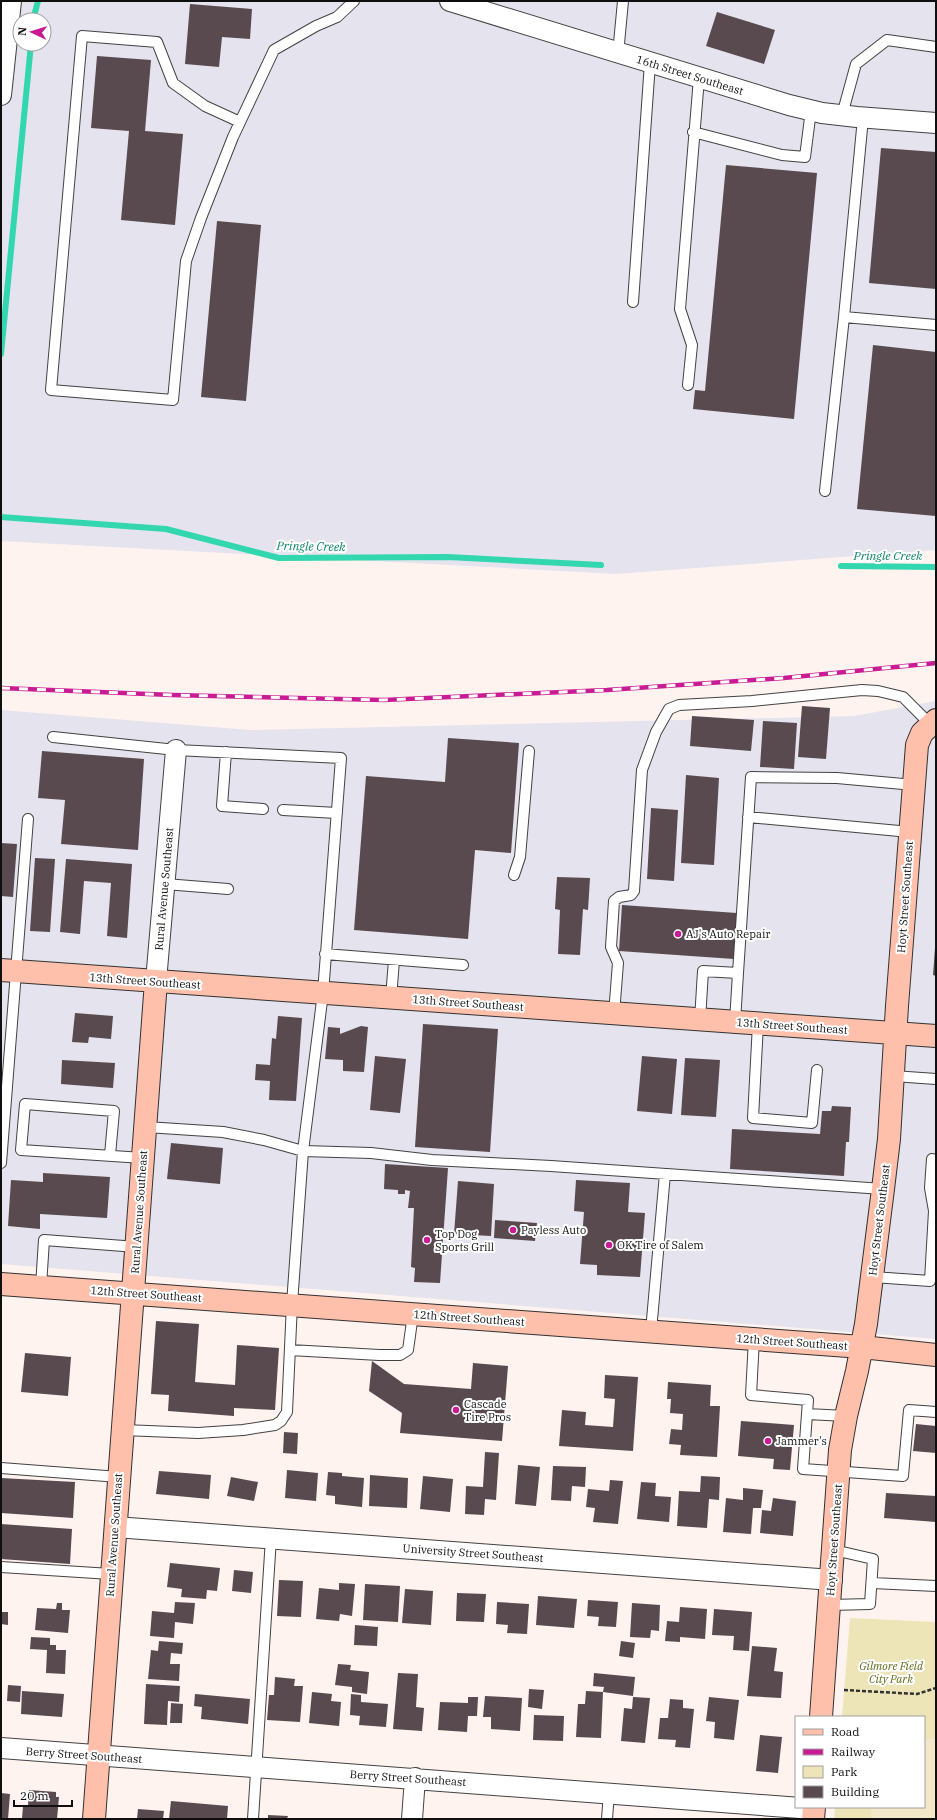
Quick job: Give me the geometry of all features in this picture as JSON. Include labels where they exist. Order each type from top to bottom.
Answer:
[{"type":"street","points":[[1,95],[11,1]]},
{"type":"street","name":"16th Street Southeast","points":[[453,1],[618,54],[811,110],[863,118],[936,123]]},
{"type":"street","name":"Hoyt Street Southeast","points":[[821,1716],[839,1472],[846,1416],[862,1347],[873,1277],[883,1189],[893,1076],[917,746],[922,733],[933,722]]},
{"type":"street","name":"Rural Avenue Southeast","points":[[94,1819],[156,982],[176,750]]},
{"type":"street","name":"13th Street Southeast","points":[[8,971],[936,1036]]},
{"type":"street","name":"12th Street Southeast","points":[[1,1284],[292,1304],[862,1347],[936,1355]]},
{"type":"street","name":"University Street Southeast","points":[[115,1527],[832,1580]]},
{"type":"street","name":"Berry Street Southeast","points":[[1,1748],[609,1793],[814,1812]]},
{"type":"street","points":[[412,1819],[415,1778]]},
{"type":"lane","points":[[240,122],[205,106],[173,83],[157,42],[82,36],[51,390],[173,400],[186,261],[201,218],[240,122],[274,50],[316,26],[336,17],[354,1]]},
{"type":"lane","points":[[618,54],[623,1]]},
{"type":"lane","points":[[842,115],[856,64],[887,40],[936,46]]},
{"type":"lane","points":[[633,302],[650,63]]},
{"type":"lane","points":[[688,385],[692,345],[680,309],[693,132],[699,78]]},
{"type":"lane","points":[[693,132],[782,155],[805,157],[811,110]]},
{"type":"lane","points":[[825,491],[844,317],[863,118]]},
{"type":"lane","points":[[844,317],[936,325]]},
{"type":"lane","points":[[614,1014],[618,963],[611,947],[614,901],[619,897],[631,895],[634,891],[642,770],[656,732],[669,709],[679,705],[752,701],[862,690],[878,691],[903,697],[933,722]]},
{"type":"lane","points":[[53,737],[176,750],[341,758],[323,993],[303,1151],[292,1304],[287,1412],[281,1421],[275,1425],[242,1430],[198,1433],[122,1430]]},
{"type":"lane","points":[[226,752],[222,806],[263,809]]},
{"type":"lane","points":[[514,875],[520,857],[529,752]]},
{"type":"lane","points":[[735,1022],[751,777],[837,778],[914,784]]},
{"type":"lane","points":[[283,810],[336,813]]},
{"type":"lane","points":[[748,817],[910,832]]},
{"type":"lane","points":[[1,1163],[8,971],[28,819]]},
{"type":"lane","points":[[165,884],[228,889]]},
{"type":"lane","points":[[325,954],[463,965]]},
{"type":"lane","points":[[390,998],[394,960]]},
{"type":"lane","points":[[700,1020],[703,971],[738,973]]},
{"type":"lane","points":[[758,1024],[753,1118],[812,1123],[817,1070]]},
{"type":"lane","points":[[893,1076],[936,1079]]},
{"type":"lane","points":[[110,1155],[114,1111],[25,1104],[21,1150],[143,1158]]},
{"type":"lane","points":[[146,1127],[223,1132],[264,1140],[303,1151],[371,1153],[432,1160],[551,1166],[883,1189]]},
{"type":"lane","points":[[873,1277],[930,1281],[934,1212],[930,1188],[932,1159],[936,1160]]},
{"type":"lane","points":[[651,1331],[665,1174]]},
{"type":"lane","points":[[40,1286],[44,1240],[137,1247]]},
{"type":"lane","points":[[290,1350],[379,1355],[400,1354],[408,1350],[413,1314]]},
{"type":"lane","points":[[754,1339],[751,1395],[808,1400],[803,1469],[904,1476],[909,1410],[936,1412]]},
{"type":"lane","points":[[807,1414],[846,1416]]},
{"type":"lane","points":[[1,1468],[119,1477]]},
{"type":"lane","points":[[253,1819],[271,1538]]},
{"type":"lane","points":[[830,1605],[870,1604],[872,1583],[873,1559],[834,1550]]},
{"type":"lane","points":[[1,1567],[112,1574]]},
{"type":"lane","points":[[872,1583],[936,1586]]},
{"type":"lane","points":[[607,1819],[609,1793]]},
{"type":"path","points":[[823,1688],[917,1694],[936,1688]]},
{"type":"shaded area","points":[[1,1],[936,1],[936,550],[616,574],[1,541]]},
{"type":"shaded area","points":[[936,701],[936,1339],[1,1264],[1,710],[251,730],[854,716]]},
{"type":"shaded area","points":[[925,1739],[936,1739],[936,1819],[871,1819],[871,1808],[925,1808]]},
{"type":"green space","name":"Gilmore Field City Park","points":[[850,1618],[936,1622],[936,1819],[834,1819],[835,1808],[925,1808],[925,1716],[842,1716]]},
{"type":"building","points":[[190,4],[252,9],[250,39],[222,37],[219,67],[185,64]]},
{"type":"building","points":[[717,12],[775,30],[764,64],[706,46]]},
{"type":"building","points":[[97,56],[151,60],[145,131],[183,134],[175,225],[121,220],[129,131],[91,128]]},
{"type":"building","points":[[881,148],[936,152],[936,289],[869,283]]},
{"type":"building","points":[[726,165],[817,173],[794,419],[693,409],[695,390],[705,391]]},
{"type":"building","points":[[217,221],[261,225],[246,401],[201,397]]},
{"type":"building","points":[[873,345],[936,352],[936,516],[857,509]]},
{"type":"building","points":[[802,706],[830,708],[826,759],[798,757]]},
{"type":"building","points":[[692,716],[754,720],[751,751],[690,746]]},
{"type":"building","points":[[763,721],[797,723],[794,769],[760,767]]},
{"type":"building","points":[[448,738],[519,743],[511,853],[475,850],[468,939],[354,930],[366,776],[445,782]]},
{"type":"building","points":[[42,751],[144,759],[138,850],[61,844],[65,800],[38,798]]},
{"type":"building","points":[[686,775],[719,778],[714,865],[681,863]]},
{"type":"building","points":[[651,808],[678,810],[674,881],[647,879]]},
{"type":"building","points":[[1,843],[17,844],[13,897],[1,896]]},
{"type":"building","points":[[35,858],[55,859],[50,932],[30,931]]},
{"type":"building","points":[[66,859],[132,864],[127,938],[107,936],[111,883],[84,881],[80,934],[60,932]]},
{"type":"building","points":[[557,877],[590,878],[588,910],[583,909],[580,955],[558,954],[560,910],[555,909]]},
{"type":"building","points":[[622,905],[737,913],[734,959],[619,951]]},
{"type":"building","points":[[936,948],[936,976],[933,975]]},
{"type":"building","points":[[75,1013],[113,1016],[111,1039],[89,1037],[88,1043],[72,1042]]},
{"type":"building","points":[[278,1016],[302,1018],[296,1101],[269,1100],[270,1081],[255,1080],[256,1064],[270,1065],[272,1038],[276,1039]]},
{"type":"building","points":[[423,1024],[498,1029],[490,1152],[415,1147]]},
{"type":"building","points":[[361,1026],[368,1027],[364,1072],[343,1071],[343,1060],[325,1059],[328,1027],[340,1028],[340,1034]]},
{"type":"building","points":[[375,1056],[406,1059],[400,1113],[370,1110]]},
{"type":"building","points":[[642,1056],[677,1059],[672,1114],[637,1111]]},
{"type":"building","points":[[685,1058],[720,1060],[716,1117],[681,1115]]},
{"type":"building","points":[[62,1060],[115,1063],[113,1088],[61,1084]]},
{"type":"building","points":[[832,1106],[851,1107],[849,1142],[846,1142],[844,1176],[730,1169],[732,1129],[820,1134],[822,1111],[831,1111]]},
{"type":"building","points":[[171,1143],[223,1148],[220,1184],[167,1179]]},
{"type":"building","points":[[385,1164],[448,1168],[440,1283],[414,1282],[415,1268],[411,1267],[414,1208],[408,1208],[410,1191],[405,1190],[405,1194],[398,1194],[398,1190],[384,1189]]},
{"type":"building","points":[[43,1173],[110,1177],[107,1218],[40,1214],[40,1229],[8,1226],[11,1180],[43,1182]]},
{"type":"building","points":[[576,1180],[630,1183],[628,1212],[645,1213],[640,1277],[597,1275],[597,1265],[580,1264],[584,1212],[574,1211]]},
{"type":"building","points":[[458,1181],[494,1184],[491,1236],[454,1234]]},
{"type":"building","points":[[495,1220],[537,1223],[535,1241],[494,1238]]},
{"type":"building","points":[[156,1321],[199,1324],[195,1382],[235,1385],[237,1345],[279,1348],[275,1410],[234,1408],[234,1416],[168,1411],[169,1395],[151,1394]]},
{"type":"building","points":[[25,1353],[71,1357],[68,1396],[21,1392]]},
{"type":"building","points":[[372,1361],[404,1384],[471,1389],[473,1363],[508,1366],[502,1441],[400,1433],[402,1413],[369,1391]]},
{"type":"building","points":[[605,1375],[638,1377],[633,1451],[559,1446],[562,1410],[586,1412],[585,1425],[613,1427],[615,1399],[604,1398]]},
{"type":"building","points":[[668,1382],[711,1385],[710,1406],[720,1406],[717,1457],[680,1455],[681,1445],[669,1444],[671,1429],[682,1430],[683,1414],[670,1413],[671,1399],[667,1399]]},
{"type":"building","points":[[741,1421],[794,1425],[790,1470],[773,1469],[774,1459],[738,1456]]},
{"type":"building","points":[[916,1424],[936,1426],[936,1453],[913,1451]]},
{"type":"building","points":[[284,1432],[298,1433],[297,1454],[283,1453]]},
{"type":"building","points":[[485,1452],[499,1453],[496,1500],[485,1499],[484,1515],[465,1514],[466,1486],[483,1487]]},
{"type":"building","points":[[518,1465],[540,1467],[536,1506],[515,1504]]},
{"type":"building","points":[[553,1466],[586,1467],[585,1487],[572,1486],[571,1501],[551,1500]]},
{"type":"building","points":[[287,1470],[318,1473],[316,1501],[285,1498]]},
{"type":"building","points":[[159,1471],[211,1475],[209,1499],[156,1494]]},
{"type":"building","points":[[328,1472],[342,1473],[342,1476],[364,1478],[362,1507],[335,1504],[335,1496],[326,1495]]},
{"type":"building","points":[[370,1475],[408,1478],[407,1508],[369,1506]]},
{"type":"building","points":[[423,1476],[453,1479],[450,1512],[420,1509]]},
{"type":"building","points":[[701,1476],[720,1477],[719,1500],[709,1499],[707,1528],[677,1526],[679,1491],[700,1492]]},
{"type":"building","points":[[231,1477],[258,1482],[254,1501],[227,1496]]},
{"type":"building","points":[[1,1478],[75,1482],[73,1518],[1,1513]]},
{"type":"building","points":[[610,1480],[623,1481],[618,1524],[593,1522],[595,1508],[586,1507],[588,1489],[609,1491]]},
{"type":"building","points":[[641,1482],[656,1483],[655,1496],[671,1497],[669,1522],[637,1519]]},
{"type":"building","points":[[743,1488],[763,1490],[761,1508],[753,1508],[751,1534],[723,1532],[726,1498],[743,1500]]},
{"type":"building","points":[[886,1493],[936,1496],[936,1522],[884,1518]]},
{"type":"building","points":[[773,1498],[796,1501],[793,1536],[760,1533],[762,1510],[771,1511]]},
{"type":"building","points":[[1,1524],[72,1529],[70,1564],[1,1559]]},
{"type":"building","points":[[170,1563],[220,1568],[217,1591],[207,1590],[206,1599],[181,1597],[182,1589],[167,1587]]},
{"type":"building","points":[[234,1570],[253,1572],[251,1593],[232,1591]]},
{"type":"building","points":[[279,1580],[303,1581],[301,1617],[277,1616]]},
{"type":"building","points":[[339,1583],[355,1584],[352,1616],[340,1614],[339,1621],[316,1619],[319,1588],[339,1590]]},
{"type":"building","points":[[365,1584],[400,1586],[398,1622],[363,1620]]},
{"type":"building","points":[[405,1589],[433,1591],[431,1625],[402,1623]]},
{"type":"building","points":[[457,1593],[486,1594],[484,1622],[456,1621]]},
{"type":"building","points":[[538,1596],[577,1599],[574,1628],[536,1625]]},
{"type":"building","points":[[588,1600],[618,1602],[616,1627],[598,1626],[599,1617],[587,1616]]},
{"type":"building","points":[[175,1602],[195,1603],[193,1624],[175,1622],[174,1638],[150,1636],[152,1611],[174,1613]]},
{"type":"building","points":[[497,1602],[529,1604],[527,1634],[507,1633],[508,1625],[496,1624]]},
{"type":"building","points":[[57,1603],[62,1603],[62,1610],[70,1610],[68,1633],[35,1630],[37,1608],[56,1609]]},
{"type":"building","points":[[632,1603],[660,1605],[659,1631],[651,1630],[650,1638],[630,1637]]},
{"type":"building","points":[[680,1607],[707,1609],[705,1639],[680,1637],[680,1642],[665,1641],[667,1621],[679,1622]]},
{"type":"building","points":[[714,1609],[752,1612],[749,1651],[733,1650],[734,1636],[712,1635]]},
{"type":"building","points":[[1,1612],[8,1612],[8,1625],[1,1624]]},
{"type":"building","points":[[355,1625],[378,1627],[377,1646],[354,1645]]},
{"type":"building","points":[[31,1637],[50,1638],[50,1645],[56,1645],[56,1650],[66,1650],[65,1674],[46,1673],[47,1650],[30,1649]]},
{"type":"building","points":[[159,1641],[183,1643],[182,1654],[171,1653],[170,1664],[180,1664],[179,1681],[148,1679],[151,1650],[158,1651]]},
{"type":"building","points":[[621,1641],[635,1643],[633,1658],[619,1656]]},
{"type":"building","points":[[752,1646],[777,1648],[774,1671],[783,1672],[781,1698],[747,1696]]},
{"type":"building","points":[[338,1664],[351,1665],[350,1670],[369,1672],[367,1694],[352,1692],[352,1687],[335,1685]]},
{"type":"building","points":[[398,1673],[418,1674],[416,1707],[424,1708],[422,1731],[393,1729]]},
{"type":"building","points":[[594,1673],[635,1677],[633,1696],[603,1692],[604,1687],[593,1686]]},
{"type":"building","points":[[275,1677],[295,1679],[294,1686],[303,1686],[300,1722],[267,1720],[269,1695],[274,1695]]},
{"type":"building","points":[[146,1684],[180,1686],[179,1702],[168,1701],[167,1725],[144,1724]]},
{"type":"building","points":[[8,1685],[21,1686],[20,1702],[7,1701]]},
{"type":"building","points":[[529,1689],[544,1690],[542,1709],[528,1707]]},
{"type":"building","points":[[22,1691],[64,1694],[62,1717],[21,1714]]},
{"type":"building","points":[[586,1691],[603,1692],[601,1738],[576,1737],[578,1704],[585,1704]]},
{"type":"building","points":[[312,1692],[332,1694],[331,1701],[341,1702],[339,1726],[309,1723]]},
{"type":"building","points":[[195,1694],[250,1699],[248,1724],[201,1719],[202,1707],[194,1706]]},
{"type":"building","points":[[351,1694],[361,1695],[361,1702],[388,1704],[386,1727],[359,1725],[360,1716],[350,1715]]},
{"type":"building","points":[[485,1696],[522,1698],[520,1731],[491,1729],[491,1717],[483,1717]]},
{"type":"building","points":[[468,1697],[478,1697],[477,1716],[468,1716],[467,1732],[438,1730],[440,1702],[468,1703]]},
{"type":"building","points":[[633,1697],[650,1698],[645,1743],[621,1741],[624,1708],[632,1709]]},
{"type":"building","points":[[709,1697],[739,1700],[734,1740],[714,1738],[715,1722],[706,1721]]},
{"type":"building","points":[[670,1699],[683,1700],[683,1708],[694,1709],[690,1748],[675,1747],[676,1740],[658,1739],[660,1718],[668,1718]]},
{"type":"building","points":[[171,1703],[183,1704],[182,1723],[170,1723]]},
{"type":"building","points":[[534,1715],[564,1716],[563,1741],[533,1740]]},
{"type":"building","points":[[760,1735],[782,1737],[778,1773],[756,1771]]},
{"type":"building","points":[[29,1790],[56,1792],[56,1797],[59,1797],[57,1819],[22,1819],[23,1806],[28,1806]]},
{"type":"building","points":[[1,1793],[10,1794],[8,1819],[1,1819]]},
{"type":"building","points":[[171,1801],[228,1806],[227,1819],[169,1819]]},
{"type":"building","points":[[138,1809],[164,1811],[163,1819],[137,1819]]},
{"type":"building","points":[[268,1815],[288,1816],[287,1819],[268,1819]]},
{"type":"waterway","points":[[35,12],[38,1]]},
{"type":"waterway","points":[[1,354],[30,52]]},
{"type":"waterway","name":"Pringle Creek","points":[[1,517],[166,529],[279,558],[448,557],[601,565]]},
{"type":"waterway","name":"Pringle Creek","points":[[841,566],[936,567]]},
{"type":"railway","points":[[1,688],[172,695],[384,700],[607,690],[784,678],[936,663]]},
{"type":"place","name":"AJ's Auto Repair","points":[[678,934]]},
{"type":"place","name":"Payless Auto","points":[[513,1230]]},
{"type":"place","name":"Top Dog Sports Grill","points":[[427,1240]]},
{"type":"place","name":"OK Tire of Salem","points":[[609,1245]]},
{"type":"place","name":"Cascade Tire Pros","points":[[456,1410]]},
{"type":"place","name":"Jammer's","points":[[768,1441]]}]
